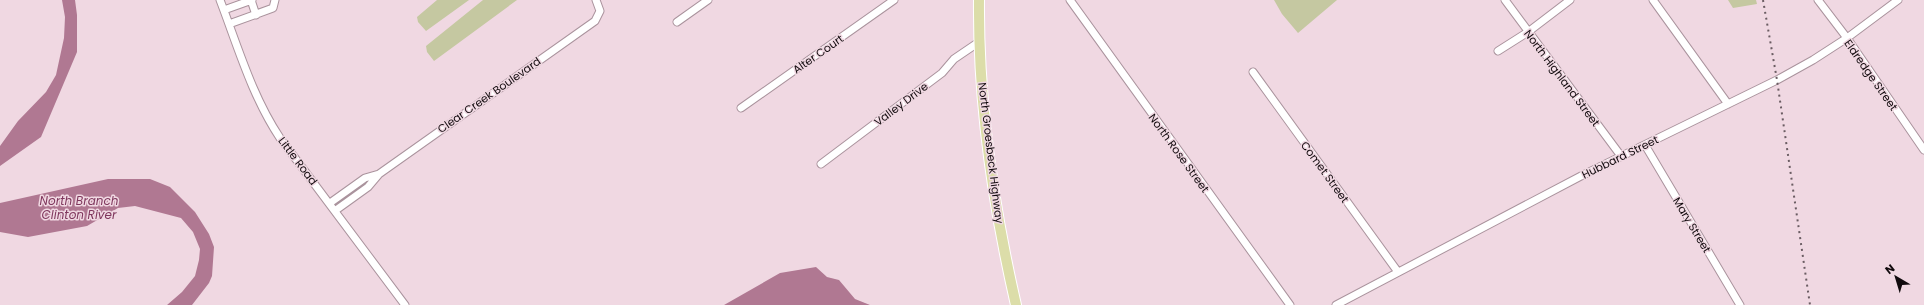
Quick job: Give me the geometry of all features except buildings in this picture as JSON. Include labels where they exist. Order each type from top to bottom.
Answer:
[{"type":"main road","name":"North Groesbeck Highway","points":[[979,0],[979,42],[993,188],[1016,305]]},
{"type":"street","name":"Little Road","points":[[220,0],[257,99],[267,118],[280,138],[336,210],[405,305]]},
{"type":"street","points":[[224,10],[251,0],[256,15]]},
{"type":"street","points":[[229,24],[273,8],[275,0]]},
{"type":"street","name":"Clear Creek Boulevard","points":[[330,203],[365,178],[379,174],[591,24],[598,16],[600,11],[596,0]]},
{"type":"street","points":[[677,22],[708,0]]},
{"type":"street","name":"Alter Court","points":[[741,108],[894,0]]},
{"type":"street","name":"North Rose Street","points":[[1070,0],[1290,305]]},
{"type":"street","name":"North Highland Street","points":[[1505,0],[1621,156]]},
{"type":"street","points":[[1498,51],[1528,32],[1570,0]]},
{"type":"street","points":[[1653,0],[1728,104]]},
{"type":"street","name":"Eldredge Street","points":[[1818,0],[1924,150]]},
{"type":"street","name":"Hubbard Street","points":[[1336,305],[1621,156],[1728,104],[1813,60],[1898,0]]},
{"type":"street","name":"Valley Drive","points":[[821,164],[942,73],[954,59],[979,42]]},
{"type":"street","name":"Comet Street","points":[[1252,72],[1398,272]]},
{"type":"street","name":"Mary Street","points":[[1644,145],[1740,305]]},
{"type":"street","name":"Clear Creek Boulevard","points":[[336,210],[372,184],[379,174]]},
{"type":"street","points":[[351,189],[356,196]]},
{"type":"green space","points":[[437,0],[469,0],[426,31],[418,22],[417,17]]},
{"type":"green space","points":[[483,0],[517,0],[434,61],[427,52],[426,46]]},
{"type":"green space","points":[[1274,0],[1337,0],[1298,33],[1282,14]]},
{"type":"green space","points":[[1728,0],[1756,0],[1757,4],[1733,8]]},
{"type":"water","points":[[62,0],[75,0],[77,15],[77,52],[41,137],[0,166],[0,146],[18,121],[46,92],[56,75],[64,38],[65,17]]},
{"type":"water","name":"North Branch Clinton River","points":[[108,179],[150,179],[170,187],[195,212],[209,234],[214,247],[212,276],[209,283],[192,305],[167,305],[182,292],[195,276],[199,260],[200,249],[193,232],[181,218],[135,206],[118,208],[87,226],[28,237],[0,232],[0,203]]},
{"type":"water","points":[[816,267],[827,277],[839,280],[855,299],[870,305],[724,305],[780,273]]},
{"type":"railway","points":[[1763,0],[1777,80],[1810,305]]}]
